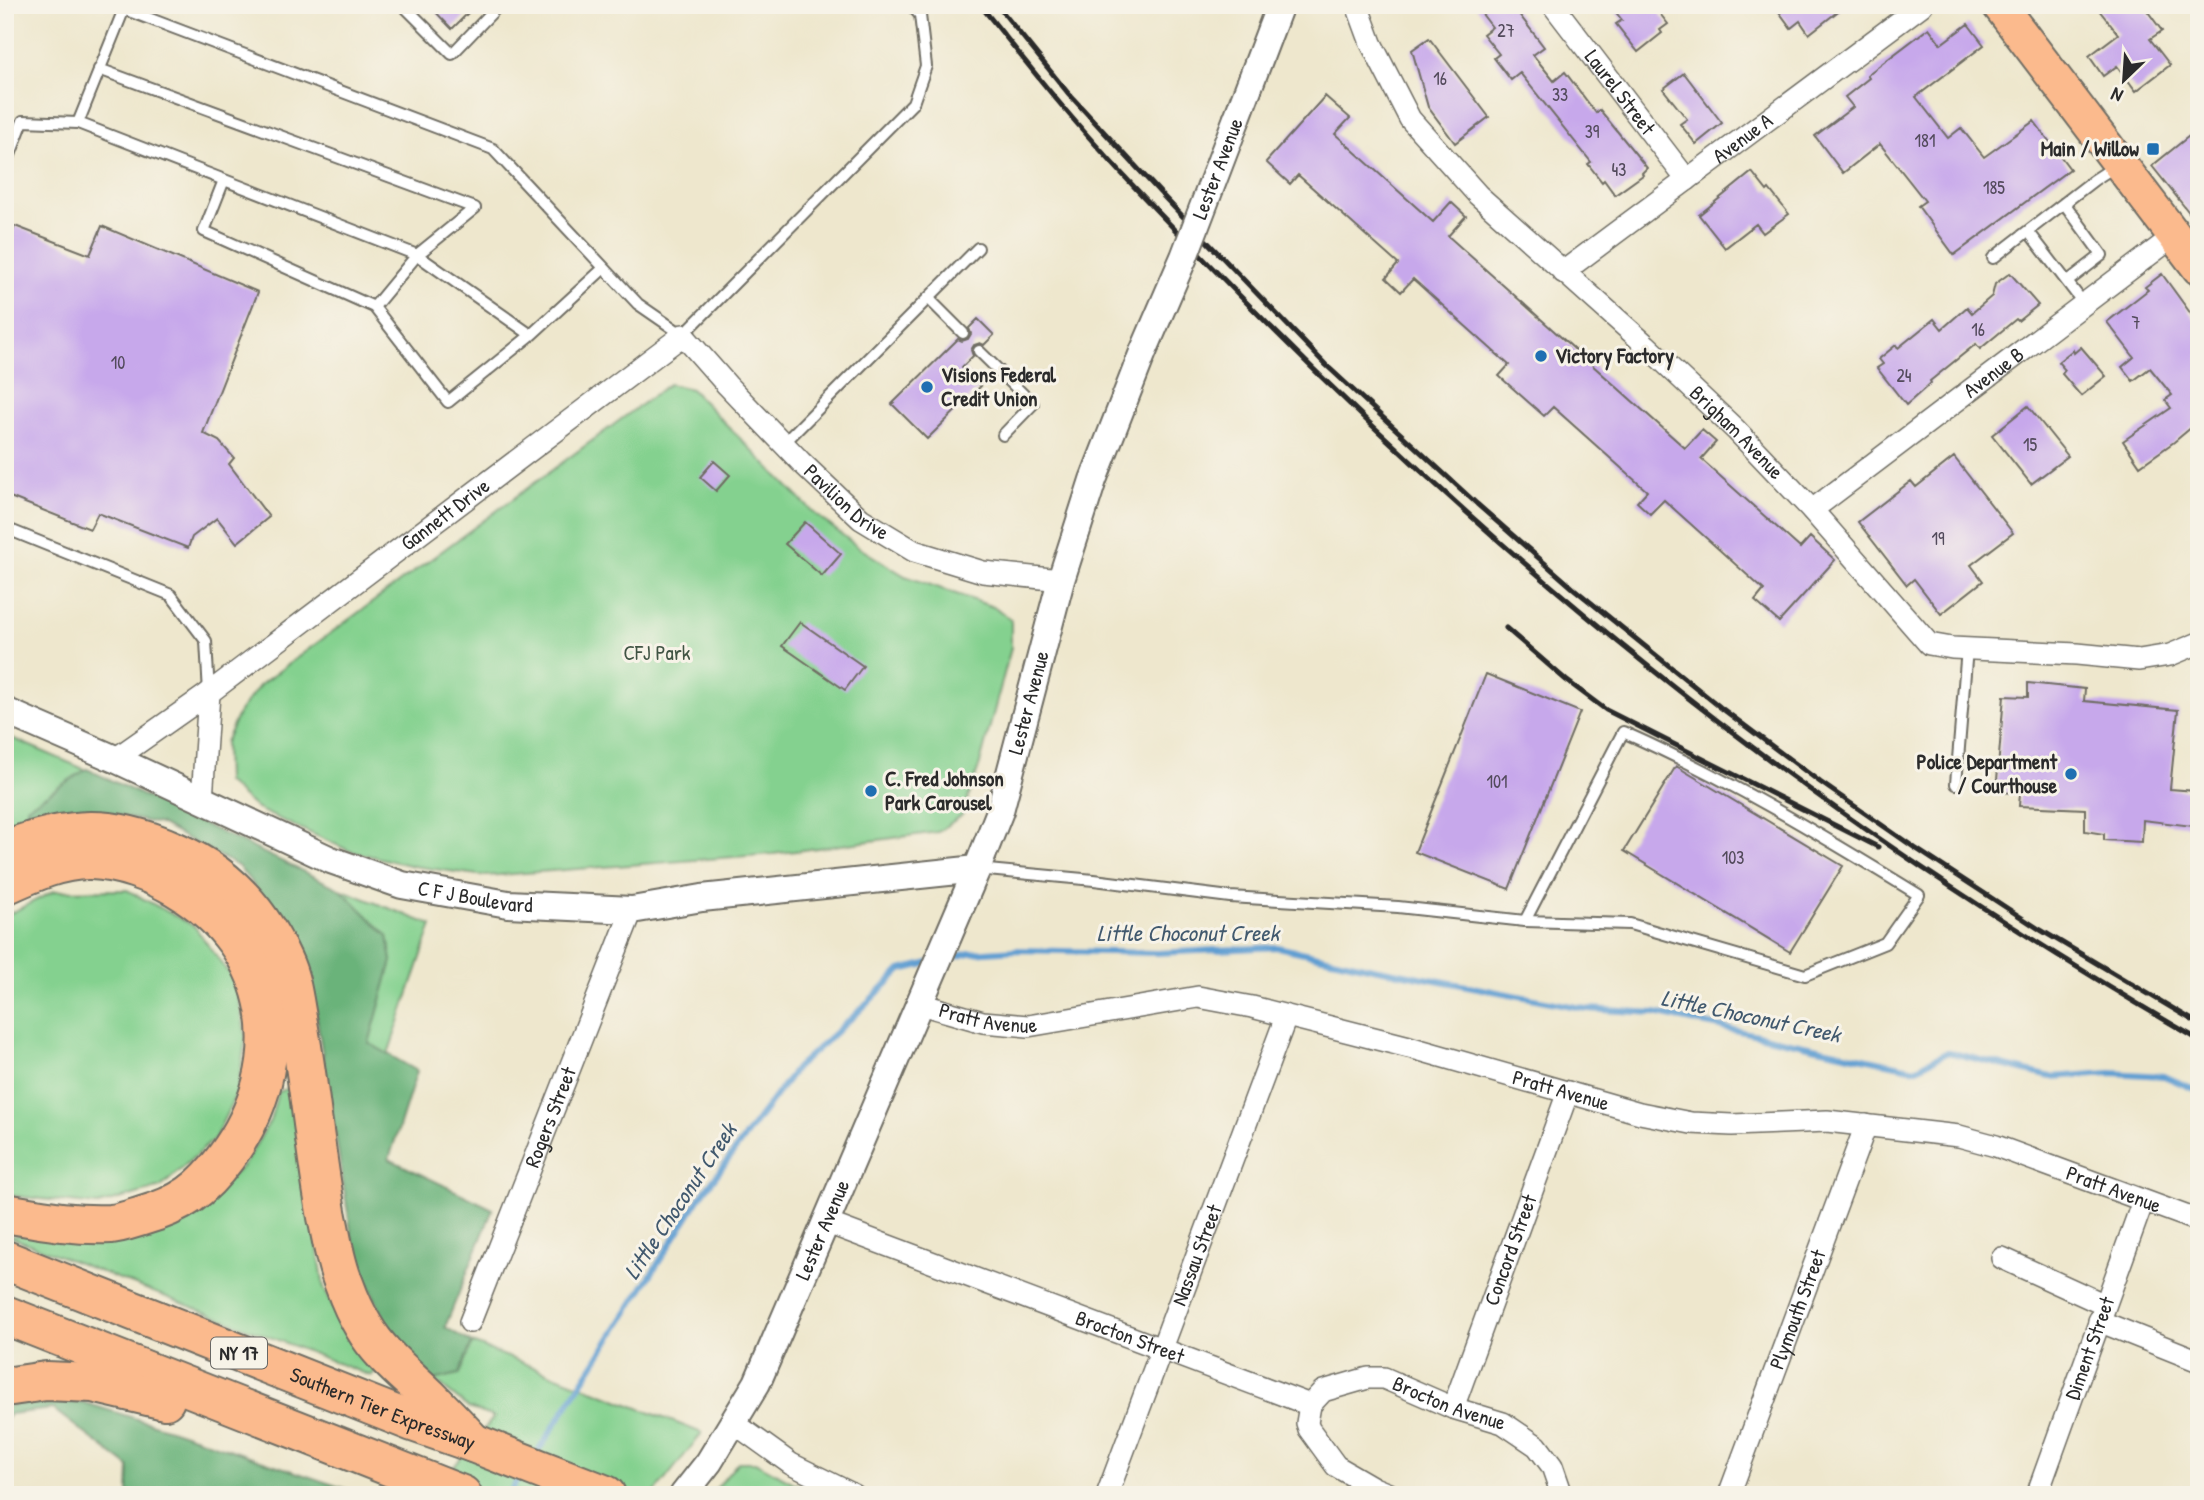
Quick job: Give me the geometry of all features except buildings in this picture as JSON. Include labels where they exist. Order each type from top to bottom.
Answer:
[{"type":"highway","points":[[5,850],[37,838],[64,832],[121,832],[196,860],[237,891],[261,920],[284,962],[290,982],[302,1046],[319,1170],[343,1283],[365,1328],[387,1358],[473,1443]]},
{"type":"highway","points":[[5,885],[30,873],[59,864],[90,860],[131,867],[163,880],[189,895],[215,916],[240,946],[253,968],[268,1021],[267,1063],[261,1092],[247,1123],[209,1180],[186,1199],[160,1211],[113,1224],[69,1223],[5,1213]]},
{"type":"highway","name":"Southern Tier Expressway","points":[[5,1260],[413,1422],[606,1495]]},
{"type":"highway","name":"NY 17","points":[[5,1315],[449,1489]]},
{"type":"highway","points":[[5,1387],[46,1381],[93,1383],[132,1391],[367,1457]]},
{"type":"main road","points":[[1999,5],[2199,268]]},
{"type":"street","name":"Lester Avenue","points":[[683,1495],[709,1462],[757,1383],[977,869],[1000,811],[1061,580],[1093,480],[1184,257],[1280,5]]},
{"type":"street","name":"Brigham Avenue","points":[[1357,5],[1371,43],[1410,118],[1479,195],[1736,430],[1812,510],[1929,644],[2138,660],[2169,655],[2199,643]]},
{"type":"street","name":"Laurel Street","points":[[1553,5],[1687,180]]},
{"type":"street","name":"Avenue A","points":[[1563,272],[1922,5]]},
{"type":"street","name":"Avenue B","points":[[1812,510],[2174,236]]},
{"type":"street","name":"Pavilion Drive","points":[[683,335],[783,444],[861,519],[914,551],[983,572],[1061,580]]},
{"type":"street","name":"Gannett Drive","points":[[115,759],[209,693],[683,335]]},
{"type":"street","points":[[202,800],[209,693]]},
{"type":"street","name":"C F J Boulevard","points":[[5,711],[331,860],[402,886],[508,904],[632,910],[702,898],[977,869]]},
{"type":"street","name":"Rogers Street","points":[[470,1322],[632,910]]},
{"type":"street","name":"Pratt Avenue","points":[[923,997],[983,1022],[1028,1026],[1198,997],[1252,1007],[1409,1047],[1640,1113],[1691,1123],[1732,1125],[1828,1121],[1959,1136],[1996,1146],[2199,1221]]},
{"type":"street","name":"Nassau Street","points":[[1107,1495],[1286,1017]]},
{"type":"street","name":"Concord Street","points":[[1453,1408],[1568,1091]]},
{"type":"street","name":"Plymouth Street","points":[[1729,1495],[1866,1125]]},
{"type":"street","name":"Diment Street","points":[[2037,1495],[2143,1201]]},
{"type":"street","name":"Brocton Street","points":[[825,1222],[1310,1405]]},
{"type":"street","points":[[2002,1258],[2102,1313],[2199,1360]]},
{"type":"street","name":"Brocton Avenue","points":[[1310,1405],[1323,1391],[1368,1378],[1384,1378],[1453,1408],[1503,1423],[1537,1446],[1552,1466],[1562,1495]]},
{"type":"street","points":[[1310,1405],[1307,1423],[1309,1429],[1336,1466],[1391,1495]]},
{"type":"street","points":[[734,1423],[791,1464],[854,1495]]},
{"type":"lane","points":[[403,5],[452,54],[499,5]]},
{"type":"lane","points":[[78,123],[124,9],[493,149],[638,304],[683,335],[913,103],[926,65],[920,15],[911,5]]},
{"type":"lane","points":[[99,69],[475,208],[417,255],[374,307]]},
{"type":"lane","points":[[5,168],[23,121],[78,123],[417,255],[531,335]]},
{"type":"lane","points":[[1993,258],[2119,163]]},
{"type":"lane","points":[[224,180],[204,231],[374,307],[448,402],[531,335],[604,268]]},
{"type":"lane","points":[[2064,203],[2102,255],[2067,282]]},
{"type":"lane","points":[[2028,231],[2084,304]]},
{"type":"lane","points":[[783,444],[978,248]]},
{"type":"lane","points":[[928,298],[963,333]]},
{"type":"lane","points":[[979,351],[1032,404],[1003,435]]},
{"type":"lane","points":[[5,528],[171,595],[206,640],[209,693]]},
{"type":"lane","points":[[1956,784],[1967,648]]},
{"type":"lane","points":[[977,869],[1230,897],[1398,907],[1525,920],[1630,924],[1805,975],[1885,943],[1919,895],[1784,813],[1676,755],[1623,732],[1525,920]]},
{"type":"green space","name":"CFJ Park","points":[[669,384],[691,389],[814,513],[858,547],[905,576],[996,608],[1011,620],[1011,648],[979,767],[962,815],[938,832],[773,854],[485,876],[413,866],[350,851],[257,809],[226,782],[225,742],[239,712],[260,685]]},
{"type":"green space","points":[[5,735],[86,770],[27,807],[30,826],[5,834]]},
{"type":"green space","points":[[87,769],[340,889],[388,936],[392,961],[369,1043],[417,1071],[389,1159],[493,1209],[445,1327],[472,1343],[459,1374],[434,1380],[388,1329],[354,1251],[313,994],[295,936],[238,866],[160,824],[89,810],[30,826],[27,807]]},
{"type":"green space","points":[[340,889],[432,925],[388,1054],[369,1043],[392,961],[388,936]]},
{"type":"green space","points":[[127,890],[194,926],[236,983],[246,1037],[237,1092],[215,1138],[161,1187],[98,1205],[5,1195],[5,916],[54,891]]},
{"type":"green space","points":[[293,1087],[324,1288],[344,1330],[375,1372],[371,1376],[8,1236],[180,1221],[244,1165],[270,1121],[278,1092]]},
{"type":"green space","points":[[472,1343],[702,1433],[653,1495],[431,1495],[494,1417],[469,1408],[434,1380],[459,1374]]},
{"type":"green space","points":[[82,1402],[363,1495],[128,1495],[129,1467],[53,1409],[10,1414],[5,1421],[5,1407],[16,1404]]},
{"type":"green space","points":[[738,1462],[755,1462],[816,1495],[711,1495]]},
{"type":"waterway","name":"Little Choconut Creek","points":[[946,959],[970,953],[1016,950],[1157,953],[1277,947],[1587,1009],[1655,1013],[1915,1069],[1948,1052],[2051,1077],[2111,1073],[2164,1076],[2199,1091]]},
{"type":"waterway","name":"Little Choconut Creek","points":[[537,1453],[701,1196],[796,1068],[901,970],[929,963]]},
{"type":"waterway","name":"Little Choconut Creek","points":[[508,1495],[520,1476]]},
{"type":"railway","points":[[980,5],[1080,127],[1250,306],[1383,436],[1521,560],[1664,679],[1812,791],[2002,920],[2199,1040]]},
{"type":"railway","points":[[997,5],[1068,93],[1326,365],[1573,588],[1720,707],[1820,782],[2039,929],[2199,1024]]},
{"type":"railway","points":[[1506,628],[1566,680],[1606,710],[1878,847]]},
{"type":"place","name":"Main / Willow","points":[[2153,149]]},
{"type":"place","name":"Victory Factory","points":[[1541,356]]},
{"type":"place","name":"Visions Federal Credit Union","points":[[927,387]]},
{"type":"place","name":"Police Department / Courthouse","points":[[2071,774]]},
{"type":"place","name":"C. Fred Johnson Park Carousel","points":[[871,791]]}]
